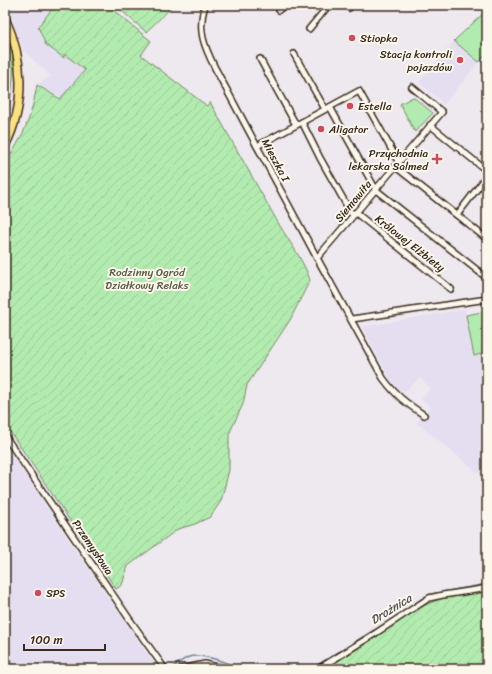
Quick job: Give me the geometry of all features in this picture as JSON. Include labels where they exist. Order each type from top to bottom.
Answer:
[{"type":"main road","points":[[5,18],[17,49],[21,82],[16,119],[5,146]]},
{"type":"street","name":"Mieszka I","points":[[205,5],[201,27],[207,51],[257,146],[317,258],[392,391],[403,401],[424,415]]},
{"type":"street","points":[[279,10],[284,5]]},
{"type":"street","points":[[309,29],[328,5]]},
{"type":"street","points":[[294,54],[328,108],[376,190],[487,278]]},
{"type":"street","points":[[260,59],[296,125]]},
{"type":"street","name":"Siemowita","points":[[317,258],[442,112],[412,87]]},
{"type":"street","points":[[257,146],[359,90],[397,165],[457,216],[487,239]]},
{"type":"street","name":"Królowej Elżbiety","points":[[302,122],[318,156],[349,211],[356,214],[451,289]]},
{"type":"street","points":[[430,125],[487,171]]},
{"type":"street","points":[[457,216],[487,176]]},
{"type":"street","points":[[352,319],[487,299]]},
{"type":"street","name":"Przemysłowa","points":[[5,436],[165,669]]},
{"type":"street","points":[[318,669],[429,598],[482,589],[487,585]]},
{"type":"street","points":[[181,669],[205,664],[226,669]]},
{"type":"shaded area","points":[[6,5],[58,5],[52,9],[38,27],[46,45],[64,58],[64,54],[86,70],[60,99],[37,85],[51,76],[24,51]]},
{"type":"shaded area","points":[[454,41],[479,62],[443,105],[440,100],[420,83],[420,81]]},
{"type":"shaded area","points":[[465,309],[474,356],[487,352],[487,480],[417,423],[431,407],[421,399],[431,388],[420,378],[402,393],[394,386],[362,327]]},
{"type":"shaded area","points":[[5,445],[76,551],[158,669],[5,669]]},
{"type":"green space","name":"Rodzinny Ogród Działkowy Relaks","points":[[58,5],[107,5],[151,41],[141,55],[207,106],[210,102],[280,226],[301,259],[310,280],[290,320],[247,385],[243,404],[229,434],[229,470],[221,501],[210,517],[195,524],[178,529],[128,566],[122,585],[116,589],[5,424],[5,164],[26,126],[37,85],[60,99],[85,70],[64,54],[64,58],[46,45],[38,27],[52,9]]},
{"type":"green space","points":[[115,5],[174,5],[146,32]]},
{"type":"green space","points":[[487,10],[487,53],[479,62],[454,41]]},
{"type":"green space","points":[[8,43],[11,48],[13,75],[10,102],[5,120],[5,44]]},
{"type":"green space","points":[[413,97],[433,113],[415,132],[400,104]]},
{"type":"green space","points":[[487,311],[487,352],[474,356],[466,315]]},
{"type":"green space","points":[[487,588],[487,669],[323,669],[418,608],[440,599],[483,592]]},
{"type":"green space","points":[[5,651],[17,669],[5,669]]},
{"type":"waterway","name":"Drożnica","points":[[409,608],[431,594],[482,585],[487,581]]},
{"type":"waterway","name":"Drożnica","points":[[311,669],[401,614]]},
{"type":"waterway","name":"Drożnica","points":[[170,669],[186,658],[194,656],[208,657],[241,669]]},
{"type":"place","name":"Stiopka","points":[[352,38]]},
{"type":"place","name":"Stacja kontroli pojazdów","points":[[460,60]]},
{"type":"place","name":"Estella","points":[[350,106]]},
{"type":"place","name":"Aligator","points":[[321,129]]},
{"type":"place","name":"Przychodnia lekarska Salmed","points":[[437,159]]},
{"type":"place","name":"SPS","points":[[38,593]]}]
